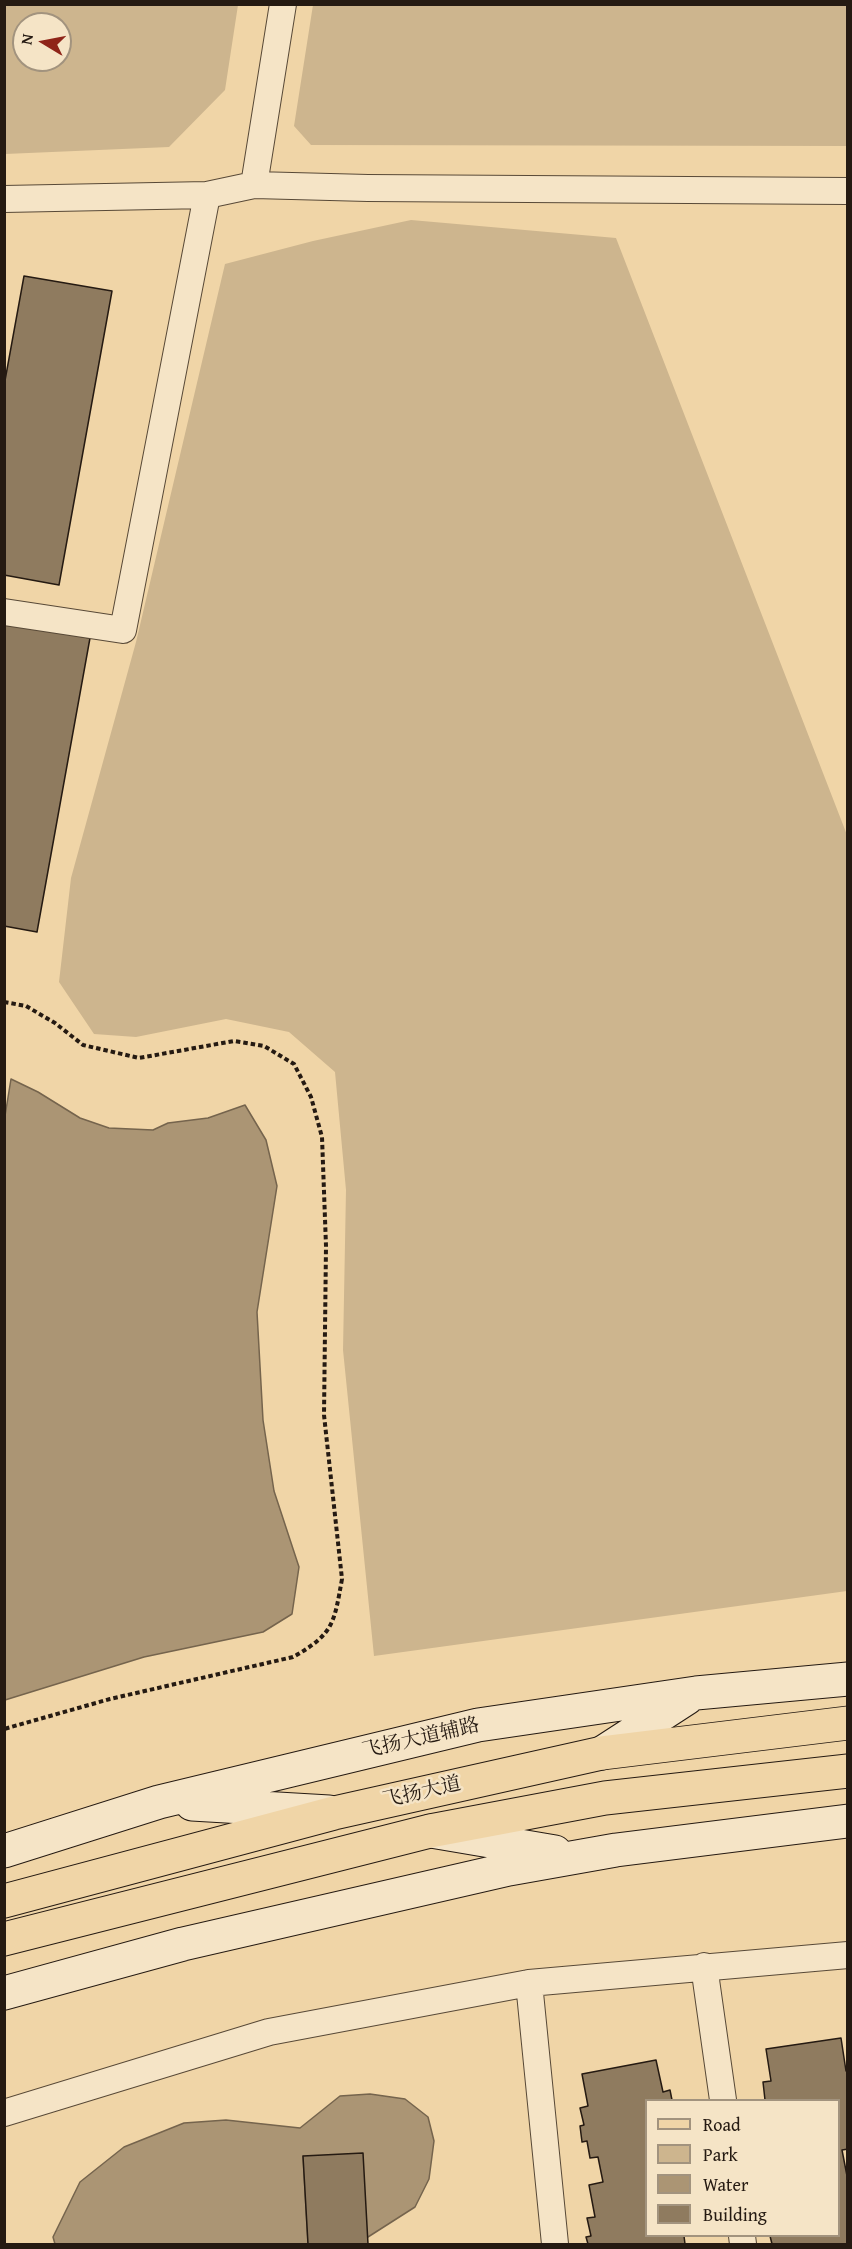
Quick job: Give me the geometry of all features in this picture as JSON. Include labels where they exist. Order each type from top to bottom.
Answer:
[{"type":"main road","name":"飞扬大道","points":[[4,1901],[334,1813],[602,1753],[848,1723]]},
{"type":"main road","name":"飞扬大道","points":[[4,1939],[430,1831],[604,1798],[848,1771]]},
{"type":"street","points":[[254,185],[283,4]]},
{"type":"street","points":[[4,199],[207,195],[254,185],[380,189],[848,191]]},
{"type":"street","points":[[4,612],[123,630],[207,195]]},
{"type":"street","name":"飞扬大道辅路","points":[[4,1851],[159,1802],[478,1725],[696,1693],[848,1679]]},
{"type":"street","points":[[602,1753],[696,1693]]},
{"type":"street","points":[[159,1802],[334,1813]]},
{"type":"street","points":[[4,1993],[183,1944],[509,1869],[582,1856],[839,1819]]},
{"type":"street","points":[[430,1831],[582,1856]]},
{"type":"street","points":[[4,2114],[269,2032],[529,1983],[848,1955]]},
{"type":"street","points":[[704,1966],[723,2099]]},
{"type":"street","points":[[529,1983],[555,2244]]},
{"type":"path","points":[[4,1002],[26,1006],[55,1023],[83,1045],[139,1058],[234,1041],[264,1046],[294,1064],[311,1097],[322,1137],[326,1246],[324,1415],[342,1579],[338,1605],[330,1629],[315,1644],[293,1657],[110,1699],[4,1729]]},
{"type":"green space","points":[[4,5],[238,5],[225,90],[169,147],[5,154]]},
{"type":"green space","points":[[313,5],[847,5],[847,146],[311,145],[294,126]]},
{"type":"green space","points":[[411,220],[616,238],[847,835],[847,1591],[374,1656],[343,1350],[346,1190],[335,1072],[289,1032],[226,1019],[136,1037],[94,1034],[59,982],[71,878],[136,642],[225,264],[313,241]]},
{"type":"water","points":[[11,1079],[38,1092],[80,1118],[109,1128],[153,1130],[168,1123],[208,1118],[245,1105],[266,1140],[277,1186],[257,1312],[263,1420],[274,1491],[299,1567],[292,1614],[263,1632],[144,1657],[5,1700],[4,1122]]},
{"type":"water","points":[[370,2094],[405,2099],[428,2117],[434,2141],[429,2179],[415,2207],[368,2237],[303,2156],[308,2244],[55,2244],[53,2237],[80,2182],[124,2147],[184,2123],[226,2120],[300,2128],[340,2096]]},
{"type":"building","points":[[24,276],[112,291],[59,585],[4,575],[4,386]]},
{"type":"building","points":[[4,623],[90,638],[37,932],[4,926]]},
{"type":"building","points":[[841,2038],[846,2071],[848,2071],[848,2149],[842,2150],[848,2181],[848,2244],[772,2244],[770,2237],[840,2237],[840,2099],[765,2099],[763,2082],[771,2081],[766,2049]]},
{"type":"building","points":[[656,2060],[663,2092],[670,2090],[672,2099],[645,2099],[645,2237],[684,2237],[685,2244],[588,2244],[586,2237],[591,2236],[587,2218],[595,2217],[589,2185],[603,2182],[598,2157],[590,2158],[587,2141],[582,2142],[580,2126],[584,2125],[580,2108],[588,2106],[582,2074]]},
{"type":"building","points":[[363,2153],[368,2244],[308,2244],[303,2156]]}]
